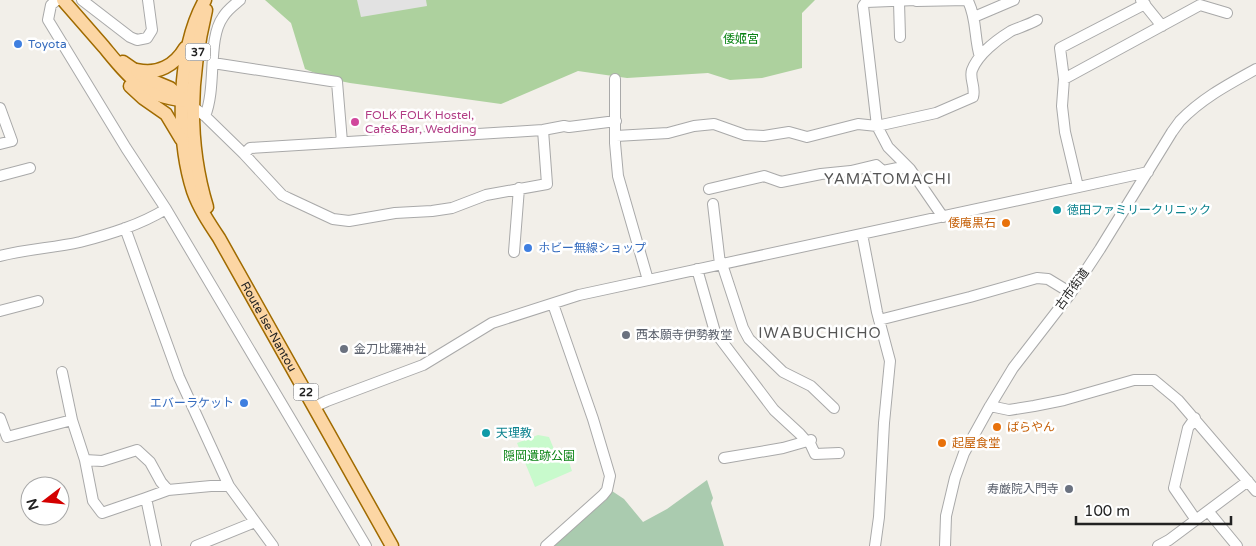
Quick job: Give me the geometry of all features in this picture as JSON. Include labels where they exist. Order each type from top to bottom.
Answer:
[{"type":"main road","points":[[63,0],[127,75],[140,86],[166,99],[188,103]]},
{"type":"main road","name":"37","points":[[188,103],[185,61],[196,18],[205,0]]},
{"type":"main road","name":"37","points":[[188,103],[209,0]]},
{"type":"main road","points":[[132,69],[151,71],[166,68],[177,59],[189,42]]},
{"type":"main road","points":[[105,49],[146,78],[170,88],[188,103]]},
{"type":"main road","points":[[105,49],[134,90],[166,114],[178,132],[184,146]]},
{"type":"main road","name":"Route Ise-Nantou","points":[[188,103],[184,146],[193,192],[204,216],[219,238],[392,546]]},
{"type":"main road","name":"Route Ise-Nantou","points":[[188,103],[202,189],[219,238]]},
{"type":"street","points":[[57,0],[50,5],[48,20],[126,148],[166,209],[366,546]]},
{"type":"street","points":[[82,0],[130,38],[137,40],[147,38],[152,30],[148,0]]},
{"type":"street","points":[[205,116],[210,103],[216,32],[224,15],[240,0]]},
{"type":"street","points":[[943,217],[910,169],[888,147],[877,126],[863,6],[866,2],[968,0],[974,17],[977,48],[980,57]]},
{"type":"street","points":[[974,17],[1014,0]]},
{"type":"street","points":[[899,2],[900,36]]},
{"type":"street","points":[[1078,187],[1065,132],[1062,106],[1064,79],[1060,48],[1143,2],[1162,26]]},
{"type":"street","points":[[1064,79],[1204,3],[1227,14]]},
{"type":"street","points":[[616,136],[668,133],[694,126],[714,124],[745,135],[764,136],[788,132],[807,136],[858,124],[877,126],[936,113],[973,97],[972,70],[980,57],[1010,32],[1037,20]]},
{"type":"street","points":[[213,63],[337,82],[342,142]]},
{"type":"street","name":"古市街道","points":[[945,546],[946,516],[955,478],[964,453],[990,406],[1027,348],[1071,293],[1172,132],[1192,109],[1256,68]]},
{"type":"street","points":[[614,79],[618,176],[648,280]]},
{"type":"street","points":[[188,103],[205,116],[282,194],[333,219],[349,222],[394,213],[452,208],[474,198],[547,184],[543,130]]},
{"type":"street","points":[[0,108],[12,141],[0,144]]},
{"type":"street","points":[[244,154],[250,148],[543,130],[616,121]]},
{"type":"street","points":[[710,189],[764,176],[781,182],[821,174],[851,171],[876,165],[883,171],[898,168],[910,169]]},
{"type":"street","points":[[0,176],[30,168]]},
{"type":"street","points":[[314,407],[326,400],[423,365],[492,323],[579,295],[1148,172]]},
{"type":"street","points":[[514,252],[519,188]]},
{"type":"street","points":[[712,204],[721,264],[743,328],[749,339],[783,372],[811,386],[834,408]]},
{"type":"street","points":[[0,256],[18,251],[79,242],[145,222],[166,209]]},
{"type":"street","points":[[125,228],[179,377],[229,486],[273,546]]},
{"type":"street","points":[[862,234],[879,320],[890,361],[884,423],[879,517],[875,546]]},
{"type":"street","points":[[697,269],[714,332],[774,410],[809,441],[815,454],[839,453]]},
{"type":"street","points":[[879,320],[1036,278],[1048,279],[1071,293]]},
{"type":"street","points":[[0,311],[38,301]]},
{"type":"street","points":[[546,546],[603,495],[607,490],[610,476],[593,419],[553,304]]},
{"type":"street","points":[[62,372],[72,420],[85,460],[93,501],[102,512],[168,490],[229,486]]},
{"type":"street","points":[[990,406],[1009,410],[1064,400],[1119,384],[1144,379],[1154,380],[1178,400],[1195,418],[1256,491]]},
{"type":"street","points":[[0,418],[7,437],[72,420]]},
{"type":"street","points":[[1195,418],[1188,428],[1174,488],[1196,520]]},
{"type":"street","points":[[724,458],[782,448],[809,441]]},
{"type":"street","points":[[85,460],[102,461],[137,450],[150,462],[161,482],[168,490]]},
{"type":"street","points":[[1158,546],[1171,543],[1196,520],[1248,481]]},
{"type":"street","points":[[146,498],[156,546]]},
{"type":"street","points":[[1208,511],[1237,546]]},
{"type":"street","points":[[196,546],[255,522]]},
{"type":"green space","name":"倭姬宮","points":[[265,0],[815,0],[802,13],[802,68],[762,78],[730,80],[708,73],[627,78],[578,71],[501,104],[350,83],[330,79],[305,69],[291,23]]},
{"type":"green space","name":"隠岡遺跡公園","points":[[538,435],[549,437],[558,459],[567,456],[572,471],[535,487],[517,443]]},
{"type":"green space","points":[[707,480],[713,498],[711,503],[724,546],[552,546],[606,500],[612,491],[624,499],[643,522],[667,509]]},
{"type":"shaded area","points":[[357,0],[426,0],[427,6],[361,17]]},
{"type":"place","name":"Toyota","points":[[18,44]]},
{"type":"place","name":"FOLK FOLK Hostel, Cafe&Bar, Wedding","points":[[355,122]]},
{"type":"place","name":"徳田ファミリークリニック","points":[[1057,210]]},
{"type":"place","name":"倭庵黒石","points":[[1006,223]]},
{"type":"place","name":"ホビー無線ショップ","points":[[528,248]]},
{"type":"place","name":"西本願寺伊勢教堂","points":[[626,335]]},
{"type":"place","name":"金刀比羅神社","points":[[344,349]]},
{"type":"place","name":"エバーラケット","points":[[244,403]]},
{"type":"place","name":"ばらやん","points":[[997,427]]},
{"type":"place","name":"天理教","points":[[486,433]]},
{"type":"place","name":"起屋食堂","points":[[942,443]]},
{"type":"place","name":"寿厳院入門寺","points":[[1069,489]]},
{"type":"district","name":"YAMATOMACHI","points":[[888,179]]},
{"type":"district","name":"IWABUCHICHO","points":[[820,333]]}]
